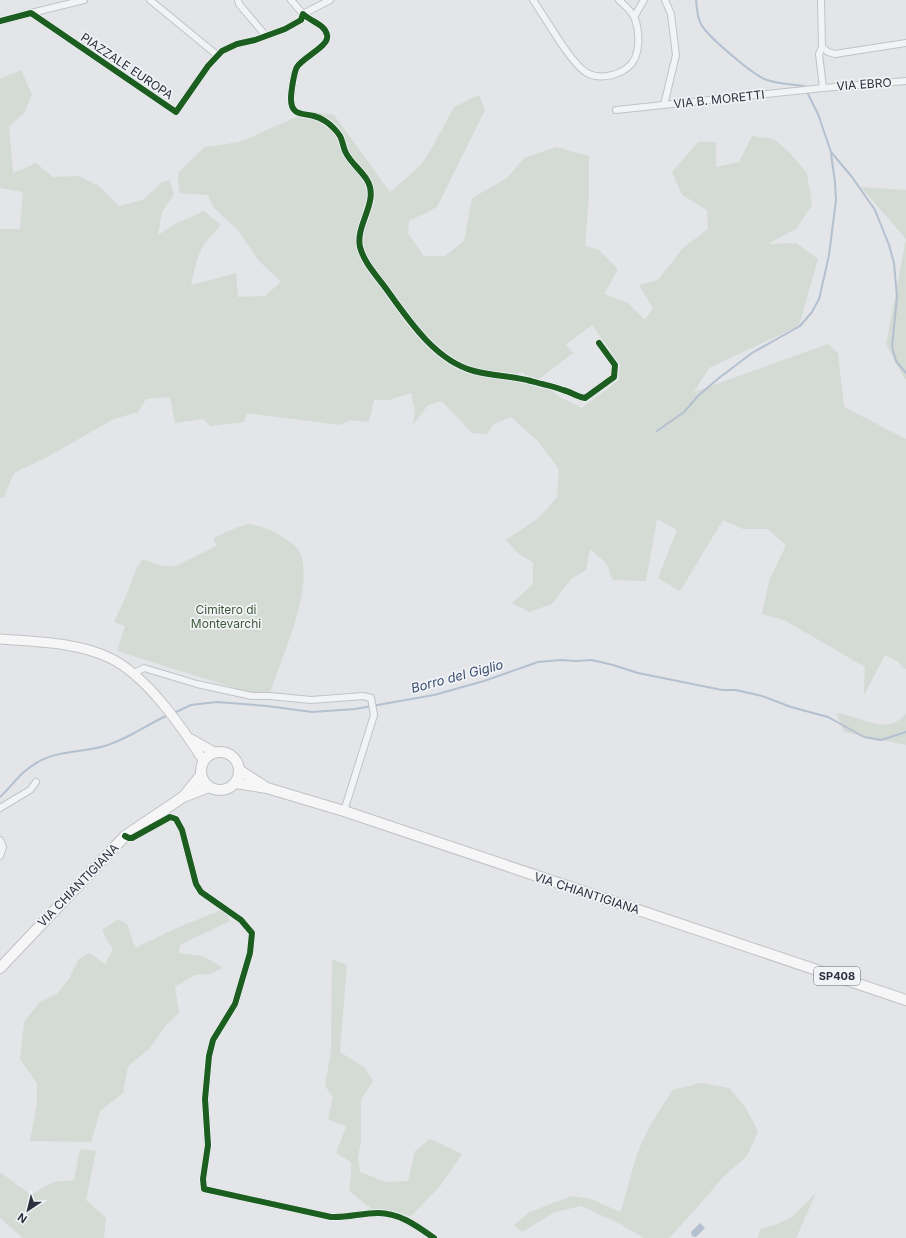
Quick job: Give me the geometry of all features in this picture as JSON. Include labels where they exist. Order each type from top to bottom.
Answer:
[{"type":"main road","name":"VIA CHIANTIGIANA","points":[[214,752],[226,752],[231,755],[235,759],[239,770],[267,788]]},
{"type":"main road","points":[[209,787],[202,780],[201,765],[206,757],[214,752]]},
{"type":"main road","points":[[235,783],[239,770]]},
{"type":"main road","name":"VIA CHIANTIGIANA","points":[[183,797],[201,775]]},
{"type":"main road","name":"VIA CHIANTIGIANA","points":[[0,968],[125,836],[183,797],[209,787],[214,790],[226,789],[235,783],[267,788],[344,811],[906,1000]]},
{"type":"street","points":[[0,21],[84,0]]},
{"type":"street","points":[[150,0],[217,55]]},
{"type":"street","points":[[238,0],[266,36]]},
{"type":"street","points":[[291,0],[309,20],[322,26],[328,35],[325,44],[302,61],[296,68],[291,99],[294,110],[300,115],[315,116],[326,122],[340,137],[346,154],[369,184],[371,193],[360,233],[360,246],[364,258],[401,310],[435,350],[463,368],[475,372],[535,382],[585,398],[614,377],[615,365],[599,343]]},
{"type":"street","name":"PIAZZALE EUROPA","points":[[31,13],[176,112],[194,85],[217,55],[222,51],[237,44],[285,29],[301,20],[303,14],[330,0]]},
{"type":"street","points":[[533,0],[576,65],[588,73],[601,77],[613,75],[624,70],[634,58],[638,39],[634,17],[619,0]]},
{"type":"street","points":[[634,17],[644,0]]},
{"type":"street","points":[[664,105],[676,56],[671,14],[665,0]]},
{"type":"street","points":[[821,0],[822,47],[819,54],[822,88]]},
{"type":"street","points":[[822,47],[828,52],[835,54],[906,43]]},
{"type":"street","name":"VIA EBRO","points":[[822,88],[906,81]]},
{"type":"street","name":"VIA B. MORETTI","points":[[616,110],[822,88]]},
{"type":"street","points":[[0,639],[86,649],[111,658],[134,673],[164,706],[189,738],[203,760]]},
{"type":"street","points":[[134,673],[144,668],[197,684],[252,696],[270,696],[311,700],[363,696],[371,698],[374,715],[344,811]]},
{"type":"street","points":[[189,738],[214,752]]},
{"type":"street","points":[[0,808],[30,790],[36,782]]},
{"type":"street","points":[[125,836],[132,838],[170,817],[176,819],[182,830],[196,884],[201,892],[241,920],[252,933],[250,953],[235,1004],[213,1040],[209,1056],[205,1099],[208,1145],[202,1179],[204,1189],[331,1218],[344,1218],[378,1213],[392,1215],[409,1221],[434,1238]]},
{"type":"street","points":[[0,840],[3,847],[0,856]]},
{"type":"green space","points":[[21,70],[32,95],[24,113],[9,126],[13,173],[36,163],[53,177],[79,176],[99,186],[119,206],[143,200],[161,183],[169,180],[174,194],[162,212],[158,235],[173,225],[204,211],[221,225],[204,244],[197,259],[191,285],[236,273],[238,297],[265,296],[281,282],[258,260],[238,230],[214,208],[208,195],[179,193],[178,173],[205,147],[240,142],[310,111],[334,115],[390,192],[421,165],[454,107],[479,95],[485,110],[437,207],[409,221],[408,233],[424,256],[445,256],[464,241],[472,198],[507,178],[524,158],[556,147],[589,156],[589,196],[585,246],[599,250],[618,269],[604,294],[628,303],[645,320],[653,308],[639,285],[658,280],[683,248],[708,229],[707,210],[682,195],[672,172],[698,142],[716,142],[716,167],[739,162],[752,136],[774,139],[788,151],[807,173],[812,205],[796,229],[768,244],[796,243],[818,259],[799,326],[709,368],[694,392],[828,344],[838,353],[844,407],[906,439],[906,669],[901,667],[899,662],[885,655],[864,695],[865,667],[784,620],[762,614],[769,581],[786,545],[768,529],[743,529],[723,520],[680,591],[658,578],[677,530],[657,519],[646,581],[613,580],[606,563],[590,549],[586,570],[571,579],[552,604],[529,612],[512,603],[533,584],[533,563],[517,552],[506,540],[540,517],[557,497],[559,469],[537,440],[511,417],[494,424],[487,434],[472,433],[442,401],[428,405],[413,425],[415,411],[411,393],[389,400],[374,400],[369,422],[351,420],[340,425],[247,413],[244,422],[210,426],[204,419],[175,423],[170,397],[146,399],[138,412],[114,419],[47,457],[14,473],[4,497],[0,498],[0,229],[20,229],[23,192],[0,188],[0,79]],"holes":[[[592,325],[620,364],[619,380],[582,408],[558,396],[549,388],[515,380],[519,372],[539,379],[573,353],[566,344]]]},
{"type":"green space","points":[[861,187],[906,190],[906,239]]},
{"type":"green space","points":[[906,239],[906,379],[904,378],[886,344]]},
{"type":"green space","name":"Cimitero di Montevarchi","points":[[249,524],[272,531],[294,545],[298,549],[303,563],[304,579],[296,618],[269,693],[251,693],[117,651],[125,626],[114,622],[138,565],[139,566],[142,559],[162,566],[175,566],[217,546],[213,538]]},
{"type":"green space","points":[[836,713],[879,724],[897,722],[906,714],[906,745],[844,732]]},
{"type":"green space","points":[[224,909],[230,921],[180,945],[179,953],[203,956],[223,968],[210,974],[195,975],[175,987],[179,1013],[166,1025],[150,1048],[128,1066],[123,1093],[100,1111],[91,1142],[30,1141],[37,1104],[37,1083],[20,1059],[24,1022],[40,1002],[57,994],[70,977],[79,959],[89,953],[105,964],[113,950],[102,930],[118,919],[127,924],[135,948],[179,927]]},
{"type":"green space","points":[[332,959],[347,965],[340,1052],[365,1068],[373,1081],[361,1099],[361,1140],[358,1158],[360,1172],[386,1182],[408,1181],[415,1151],[430,1139],[462,1154],[440,1186],[411,1216],[372,1209],[349,1191],[351,1162],[336,1153],[346,1127],[328,1119],[333,1097],[325,1086],[331,1050]]},
{"type":"green space","points":[[701,1083],[729,1088],[745,1107],[758,1131],[747,1156],[723,1177],[669,1238],[644,1238],[620,1224],[581,1206],[555,1212],[522,1232],[514,1225],[530,1212],[571,1196],[591,1199],[620,1212],[639,1149],[657,1115],[673,1090]]},
{"type":"green space","points":[[80,1149],[96,1151],[86,1200],[106,1218],[104,1238],[23,1238],[0,1218],[0,1172],[31,1195],[53,1182],[74,1180]]},
{"type":"green space","points":[[816,1193],[796,1238],[758,1238],[760,1229],[777,1224],[792,1217]]},
{"type":"water","points":[[700,1223],[705,1228],[696,1237],[692,1236],[691,1232]]},
{"type":"waterway","points":[[696,0],[697,12],[701,24],[705,30],[742,64],[767,80],[804,86],[818,114],[831,152],[852,177],[875,210],[889,245],[894,263],[897,297],[892,347],[896,361],[906,373]]},
{"type":"waterway","points":[[657,431],[684,412],[699,395],[719,378],[752,353],[800,326],[812,312],[819,299],[829,255],[836,200],[831,154]]},
{"type":"waterway","name":"Borro del Giglio","points":[[174,713],[191,705],[217,702],[267,706],[312,712],[355,709],[434,695],[484,681],[538,662],[592,660],[638,673],[722,690],[736,690],[762,696],[791,707],[828,717],[864,737],[881,740],[906,732]]},
{"type":"waterway","name":"Borro del Giglio","points":[[0,797],[27,769],[45,758],[93,749],[110,744],[127,737],[168,715]]},
{"type":"cycle path","points":[[0,21],[31,13],[176,112],[208,66],[222,51],[237,44],[255,40],[285,29],[301,20],[303,14],[320,25],[326,31],[327,39],[297,67],[292,87],[291,99],[293,108],[298,113],[318,117],[327,122],[340,136],[348,157],[367,180],[371,196],[359,239],[360,247],[372,270],[414,327],[436,349],[460,366],[481,373],[517,378],[555,387],[585,398],[614,377],[615,365],[599,343]]},
{"type":"cycle path","points":[[125,836],[132,838],[170,817],[176,819],[182,830],[196,884],[201,892],[241,920],[252,933],[250,953],[235,1004],[213,1040],[209,1056],[205,1099],[208,1145],[203,1179],[204,1189],[331,1217],[372,1213],[394,1215],[408,1221],[434,1238]]}]
